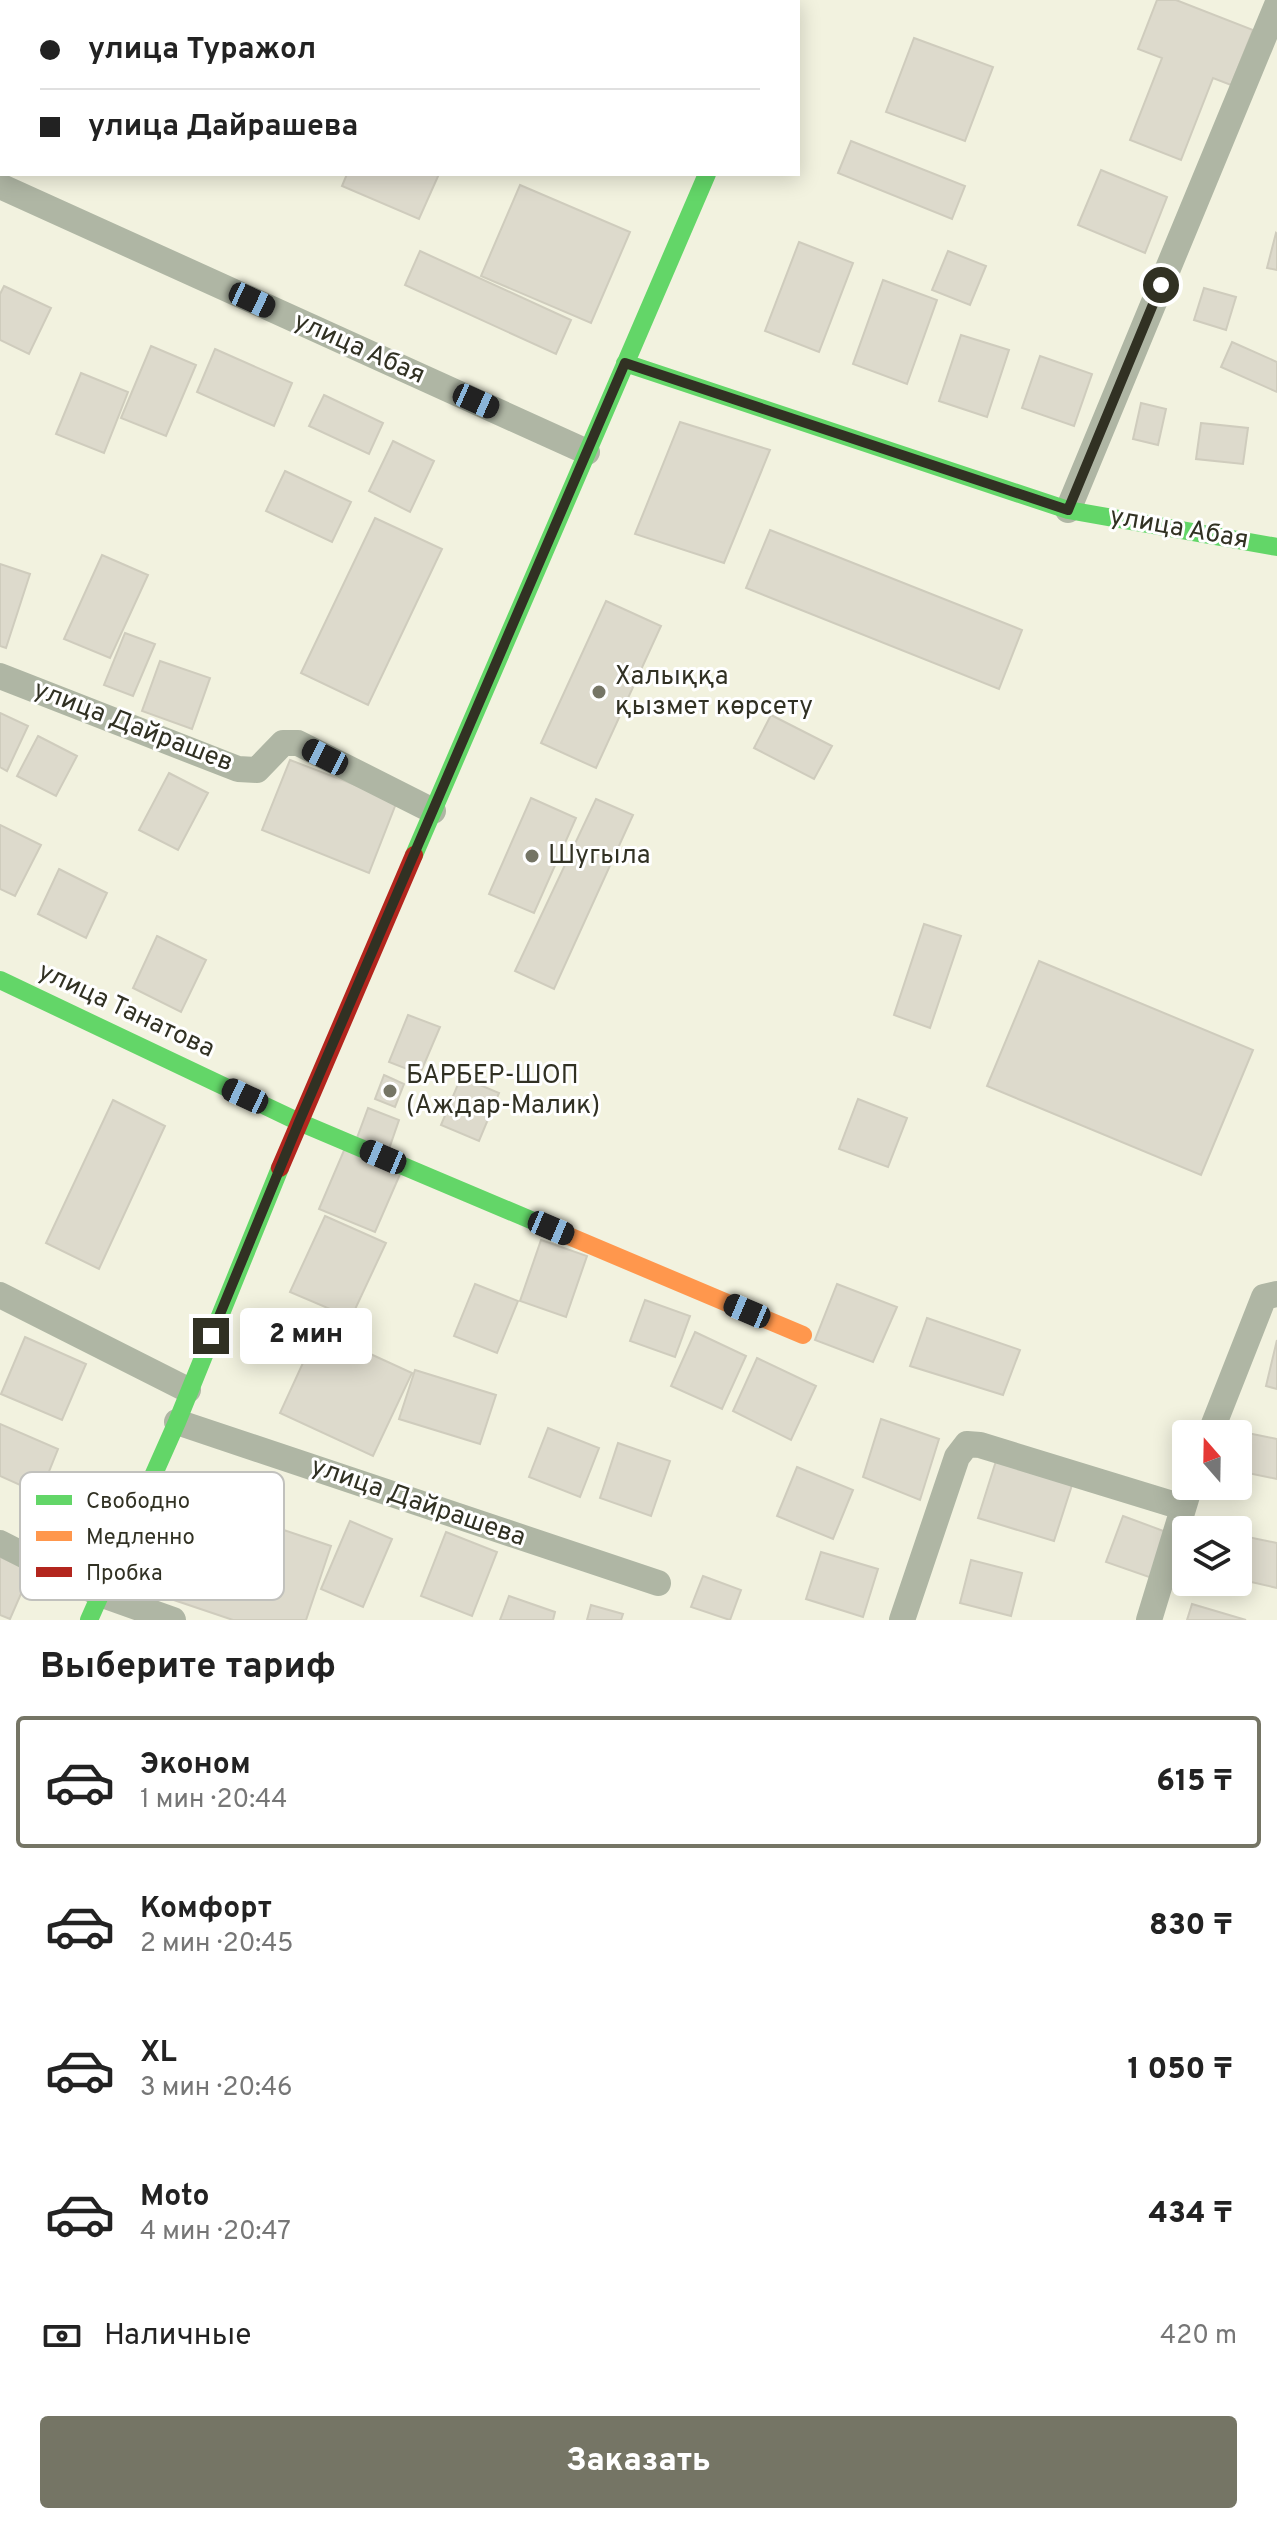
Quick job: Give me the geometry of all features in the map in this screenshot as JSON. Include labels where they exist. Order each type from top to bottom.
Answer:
[{"type":"street","points":[[1068,510],[1277,5]]},
{"type":"street","points":[[155,1472],[299,1122],[706,176]]},
{"type":"street","name":"улица Абая","points":[[0,186],[587,452]]},
{"type":"street","name":"улица Абая","points":[[625,363],[1068,510],[1277,547]]},
{"type":"street","name":"улица Дайрашев","points":[[0,676],[238,769],[257,770],[283,743],[298,743],[433,811]]},
{"type":"street","name":"улица Танатова","points":[[0,980],[299,1122],[803,1335]]},
{"type":"street","points":[[1216,1420],[1264,1297],[1277,1294]]},
{"type":"street","points":[[0,1295],[188,1390]]},
{"type":"street","name":"улица Дайрашева","points":[[177,1422],[658,1583]]},
{"type":"street","points":[[902,1620],[957,1457],[967,1444],[1172,1493]]},
{"type":"street","points":[[1149,1620],[1185,1500]]},
{"type":"street","points":[[0,1543],[20,1553]]},
{"type":"street","points":[[89,1620],[97,1600]]},
{"type":"street","points":[[117,1600],[173,1620]]},
{"type":"building","points":[[1157,0],[1176,0],[1253,30],[1231,85],[1213,78],[1181,160],[1130,140],[1162,58],[1138,49]]},
{"type":"building","points":[[914,38],[993,67],[965,141],[886,112]]},
{"type":"building","points":[[851,141],[965,186],[952,219],[838,173]]},
{"type":"building","points":[[1101,170],[1167,197],[1145,253],[1078,225]]},
{"type":"building","points":[[346,176],[438,176],[419,219],[342,186]]},
{"type":"building","points":[[520,185],[630,232],[591,323],[481,276]]},
{"type":"building","points":[[1277,234],[1277,270],[1267,268]]},
{"type":"building","points":[[799,242],[853,263],[819,352],[765,331]]},
{"type":"building","points":[[420,251],[571,320],[556,354],[405,285]]},
{"type":"building","points":[[948,251],[986,266],[970,305],[932,290]]},
{"type":"building","points":[[883,280],[937,300],[907,384],[853,364]]},
{"type":"building","points":[[4,286],[51,308],[29,354],[0,340],[0,294]]},
{"type":"building","points":[[1204,288],[1236,297],[1226,330],[1194,320]]},
{"type":"building","points":[[961,335],[1009,350],[987,417],[939,401]]},
{"type":"building","points":[[1232,342],[1277,362],[1277,392],[1221,367]]},
{"type":"building","points":[[151,346],[196,365],[166,436],[121,418]]},
{"type":"building","points":[[215,349],[292,383],[274,426],[197,392]]},
{"type":"building","points":[[1040,356],[1092,374],[1074,426],[1022,408]]},
{"type":"building","points":[[81,373],[128,392],[104,453],[56,434]]},
{"type":"building","points":[[324,395],[383,423],[369,454],[309,426]]},
{"type":"building","points":[[1141,403],[1166,409],[1158,445],[1133,439]]},
{"type":"building","points":[[680,422],[770,450],[724,563],[635,534]]},
{"type":"building","points":[[1201,423],[1248,428],[1243,464],[1196,459]]},
{"type":"building","points":[[393,441],[434,461],[410,512],[369,491]]},
{"type":"building","points":[[285,471],[351,502],[332,542],[266,511]]},
{"type":"building","points":[[375,518],[442,549],[368,705],[301,673]]},
{"type":"building","points":[[770,530],[1022,630],[999,689],[746,588]]},
{"type":"building","points":[[102,555],[148,575],[110,658],[64,639]]},
{"type":"building","points":[[0,564],[30,574],[6,648],[0,646]]},
{"type":"building","points":[[606,601],[661,626],[596,768],[541,743]]},
{"type":"building","points":[[125,633],[155,644],[133,696],[104,685]]},
{"type":"building","points":[[160,661],[210,678],[192,729],[142,711]]},
{"type":"building","points":[[0,713],[28,726],[7,771],[0,767]]},
{"type":"building","points":[[771,715],[832,746],[814,779],[754,748]]},
{"type":"building","points":[[38,736],[77,756],[56,796],[17,776]]},
{"type":"building","points":[[290,760],[397,801],[369,873],[262,830]]},
{"type":"building","points":[[169,773],[208,793],[178,850],[139,830]]},
{"type":"building","name":"Шугыла","points":[[531,798],[576,818],[534,913],[489,894]]},
{"type":"building","points":[[596,799],[633,815],[554,989],[515,971]]},
{"type":"building","points":[[0,825],[41,845],[15,896],[0,889]]},
{"type":"building","points":[[59,869],[107,893],[86,938],[38,914]]},
{"type":"building","points":[[924,924],[961,936],[930,1028],[894,1015]]},
{"type":"building","points":[[157,936],[206,960],[181,1012],[133,988]]},
{"type":"building","points":[[1039,961],[1253,1050],[1201,1175],[987,1086]]},
{"type":"building","points":[[408,1015],[440,1027],[420,1074],[389,1062]]},
{"type":"building","name":"БАРБЕР-ШОП (Аждар-Малик)","points":[[384,1075],[404,1084],[395,1107],[375,1099]]},
{"type":"building","points":[[461,1077],[499,1093],[479,1141],[441,1125]]},
{"type":"building","points":[[858,1099],[907,1118],[888,1167],[839,1149]]},
{"type":"building","points":[[113,1100],[165,1126],[99,1269],[46,1243]]},
{"type":"building","points":[[368,1108],[399,1120],[389,1149],[357,1138]]},
{"type":"building","points":[[345,1148],[401,1172],[375,1232],[319,1209]]},
{"type":"building","points":[[325,1216],[386,1243],[351,1318],[290,1292]]},
{"type":"building","points":[[541,1240],[587,1256],[566,1317],[520,1301]]},
{"type":"building","points":[[475,1284],[518,1301],[497,1353],[454,1336]]},
{"type":"building","points":[[837,1284],[897,1307],[873,1362],[815,1340]]},
{"type":"building","points":[[645,1300],[690,1316],[675,1357],[630,1341]]},
{"type":"building","points":[[927,1318],[1020,1350],[1003,1395],[910,1366]]},
{"type":"building","points":[[318,1330],[412,1373],[373,1456],[280,1413]]},
{"type":"building","points":[[695,1332],[746,1356],[722,1409],[671,1386]]},
{"type":"building","points":[[25,1337],[86,1364],[62,1420],[1,1394]]},
{"type":"building","points":[[1277,1340],[1277,1389],[1266,1386]]},
{"type":"building","points":[[757,1358],[816,1386],[791,1440],[733,1411]]},
{"type":"building","points":[[415,1370],[496,1395],[480,1444],[399,1419]]},
{"type":"building","points":[[881,1419],[939,1439],[920,1500],[863,1477]]},
{"type":"building","points":[[0,1424],[58,1449],[49,1472],[20,1472],[20,1485],[0,1476]]},
{"type":"building","points":[[548,1428],[599,1448],[580,1497],[529,1477]]},
{"type":"building","points":[[1252,1434],[1277,1439],[1277,1479],[1252,1474]]},
{"type":"building","points":[[618,1443],[670,1461],[651,1516],[600,1498]]},
{"type":"building","points":[[996,1461],[1072,1485],[1054,1541],[978,1518]]},
{"type":"building","points":[[797,1467],[853,1490],[833,1539],[777,1516]]},
{"type":"building","points":[[1123,1516],[1169,1533],[1152,1578],[1106,1562]]},
{"type":"building","points":[[350,1521],[392,1539],[363,1607],[321,1589]]},
{"type":"building","points":[[284,1530],[331,1546],[306,1620],[233,1620],[174,1600],[284,1600]]},
{"type":"building","points":[[446,1532],[497,1552],[472,1616],[421,1596]]},
{"type":"building","points":[[1252,1538],[1277,1543],[1277,1588],[1252,1582]]},
{"type":"building","points":[[821,1552],[878,1569],[863,1617],[806,1599]]},
{"type":"building","points":[[0,1557],[20,1566],[20,1596],[10,1619],[0,1615]]},
{"type":"building","points":[[971,1560],[1022,1573],[1011,1616],[960,1603]]},
{"type":"building","points":[[703,1576],[741,1590],[730,1620],[691,1607]]},
{"type":"building","points":[[509,1596],[555,1612],[553,1620],[500,1620]]},
{"type":"building","points":[[1192,1604],[1246,1620],[1187,1620]]},
{"type":"building","points":[[591,1605],[623,1614],[621,1620],[587,1620]]},
{"type":"traffic: fast","points":[[414,855],[706,176]]},
{"type":"traffic: fast","points":[[625,363],[1068,510],[1277,547]]},
{"type":"traffic: fast","points":[[0,980],[299,1122],[538,1223]]},
{"type":"traffic: fast","points":[[155,1472],[280,1168]]},
{"type":"traffic: fast","points":[[89,1620],[98,1600]]},
{"type":"traffic: slow","points":[[538,1223],[803,1335]]},
{"type":"traffic: jam","points":[[280,1168],[414,855]]},
{"type":"place","name":"Халыққа қызмет көрсету","points":[[599,692]]},
{"type":"place","name":"Шугыла","points":[[532,856]]},
{"type":"place","name":"БАРБЕР-ШОП (Аждар-Малик)","points":[[390,1091]]},
{"type":"route","points":[[211,1336],[299,1122],[625,363],[1068,510],[1161,285]]}]
